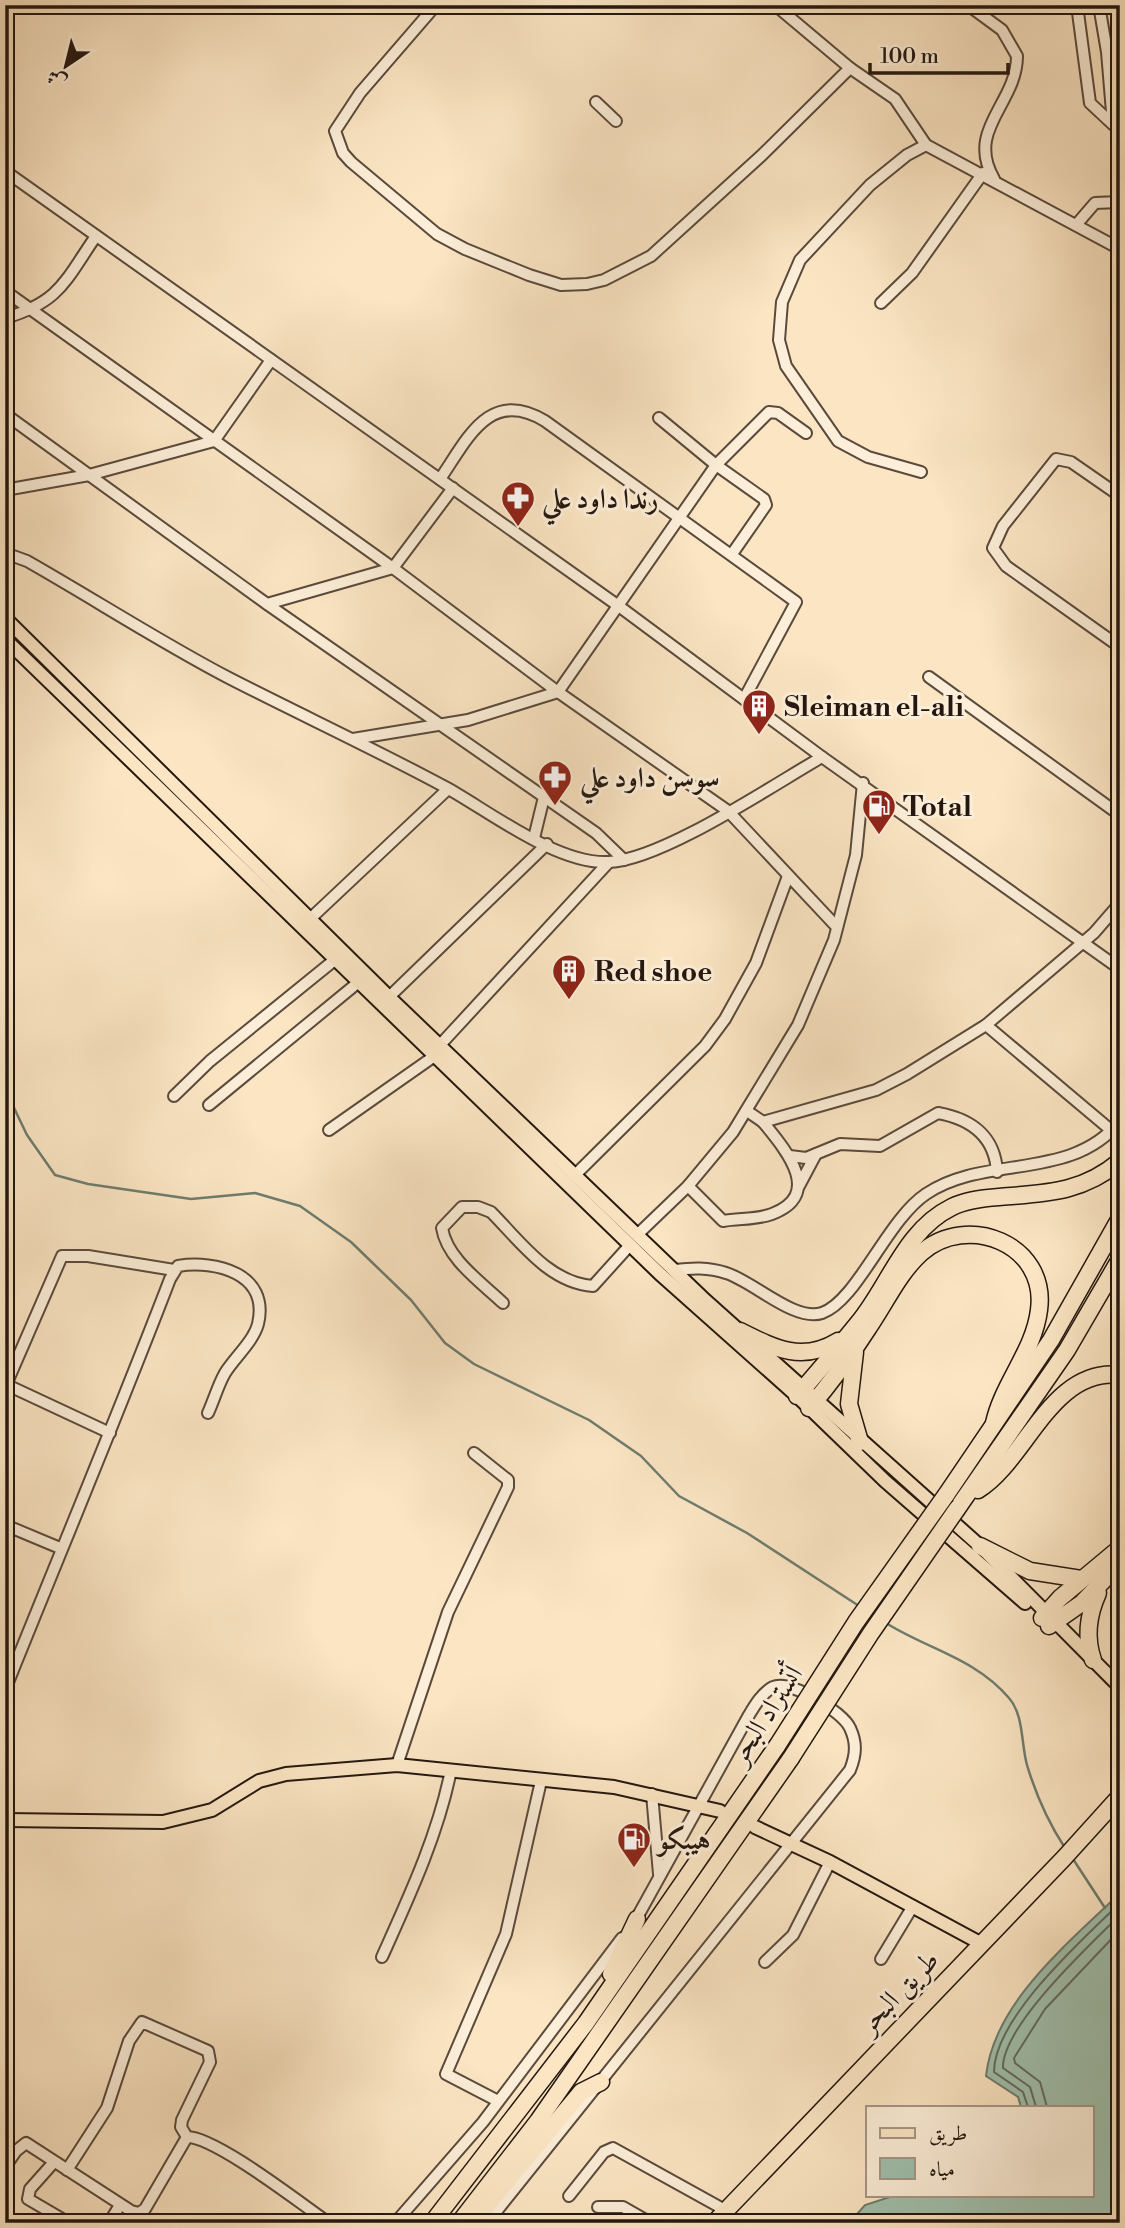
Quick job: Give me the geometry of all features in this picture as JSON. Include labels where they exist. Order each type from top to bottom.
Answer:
[{"type":"highway","points":[[860,1442],[849,1405],[850,1342],[900,1257],[923,1227],[939,1214],[967,1202],[1059,1191],[1084,1185],[1120,1161]]},
{"type":"highway","name":"أتستراد البحر","points":[[432,2223],[586,2023],[777,1746],[856,1622],[1051,1340],[1120,1218]]},
{"type":"highway","points":[[807,1398],[909,1266],[939,1240],[974,1233],[1007,1243],[1025,1259],[1033,1275],[1040,1309],[1032,1338],[1002,1395],[994,1423]]},
{"type":"highway","name":"أتستراد البحر","points":[[459,2223],[538,2121],[791,1758],[871,1633],[1067,1350],[1120,1259]]},
{"type":"highway","points":[[740,1331],[772,1347],[802,1354],[850,1342]]},
{"type":"highway","points":[[960,1503],[983,1487],[1065,1393],[1095,1377],[1120,1375]]},
{"type":"highway","points":[[980,1546],[1030,1571],[1081,1579]]},
{"type":"highway","points":[[1048,1620],[1081,1579],[1120,1548]]},
{"type":"highway","points":[[1048,1620],[1082,1603],[1120,1563]]},
{"type":"highway","points":[[1093,1660],[1089,1649],[1090,1610],[1103,1581]]},
{"type":"highway","name":"طريق البحر","points":[[720,2217],[1120,1796]]},
{"type":"highway","points":[[586,2023],[637,1919]]},
{"type":"highway","points":[[472,2223],[581,2092],[601,2082]]},
{"type":"main road","points":[[5,618],[311,918],[438,1050],[634,1239],[807,1398],[980,1546],[1120,1699]]},
{"type":"main road","points":[[5,639],[360,981],[575,1175],[634,1239],[674,1270],[740,1331],[885,1481],[1048,1620],[1120,1687]]},
{"type":"main road","points":[[5,1821],[163,1822],[212,1810],[259,1780],[286,1774],[397,1765],[652,1794],[720,1811]]},
{"type":"main road","points":[[755,1827],[830,1862],[982,1944]]},
{"type":"street","points":[[436,5],[360,93],[335,131],[335,136],[351,162],[437,234],[465,249],[561,285],[604,280],[651,256],[761,156],[850,68]]},
{"type":"street","points":[[775,5],[850,68],[901,104],[926,145],[1120,248]]},
{"type":"street","points":[[881,303],[912,273],[988,176],[984,145],[1011,81],[1017,56],[1002,30],[968,5]]},
{"type":"street","points":[[1077,5],[1089,98],[1092,106],[1116,127]]},
{"type":"street","points":[[1099,5],[1116,127]]},
{"type":"street","points":[[596,102],[616,121]]},
{"type":"street","points":[[922,472],[868,457],[838,441],[786,366],[779,340],[782,302],[800,260],[870,185],[907,155],[926,145]]},
{"type":"street","points":[[5,171],[620,607],[822,757],[863,783],[1120,969]]},
{"type":"street","points":[[1076,225],[1096,203],[1120,202]]},
{"type":"street","points":[[5,318],[32,310],[53,298],[96,236]]},
{"type":"street","points":[[5,291],[393,568],[558,692],[728,811],[835,925]]},
{"type":"street","points":[[5,490],[89,475],[214,441],[271,360]]},
{"type":"street","points":[[440,479],[486,417],[511,409],[523,411],[545,421],[732,554],[796,603],[744,699]]},
{"type":"street","points":[[353,739],[445,726],[558,692],[620,607],[716,465],[769,412],[778,413],[806,433]]},
{"type":"street","points":[[5,414],[267,604],[596,833],[624,860]]},
{"type":"street","points":[[659,418],[716,465],[764,499],[766,505],[732,554]]},
{"type":"street","points":[[1120,496],[1071,462],[1056,459],[1003,526],[993,548],[1006,566],[1120,647]]},
{"type":"street","points":[[267,604],[393,568],[453,488]]},
{"type":"street","points":[[5,553],[27,561],[227,677],[353,739],[534,838],[587,860],[608,863],[624,860],[676,841],[822,757]]},
{"type":"street","points":[[929,677],[1120,815]]},
{"type":"street","points":[[503,1303],[463,1266],[444,1242],[442,1228],[463,1207],[478,1207],[491,1212],[560,1277],[582,1286],[593,1286],[600,1281],[634,1239],[688,1186],[747,1111],[809,1002],[834,940],[835,925],[856,855],[863,783]]},
{"type":"street","points":[[311,918],[448,789]]},
{"type":"street","points":[[534,838],[544,797]]},
{"type":"street","points":[[389,997],[547,844]]},
{"type":"street","points":[[329,1130],[438,1050],[608,863]]},
{"type":"street","points":[[575,1175],[705,1046],[725,1019],[756,963],[788,876]]},
{"type":"street","points":[[763,1122],[876,1090],[907,1074],[986,1025],[1083,942],[1120,903]]},
{"type":"street","points":[[174,1096],[210,1061],[337,958]]},
{"type":"street","points":[[209,1105],[360,981]]},
{"type":"street","points":[[986,1025],[1112,1131]]},
{"type":"street","points":[[747,1111],[763,1122],[790,1156],[798,1186]]},
{"type":"street","points":[[790,1156],[798,1159],[841,1144],[880,1146],[938,1113],[960,1117],[985,1134],[996,1156],[997,1172]]},
{"type":"street","points":[[674,1270],[710,1269],[729,1274],[798,1312],[822,1313],[844,1297],[886,1234],[912,1205],[942,1185],[1074,1156],[1091,1147],[1112,1131],[1120,1121]]},
{"type":"street","points":[[688,1186],[723,1221],[771,1214],[793,1198],[816,1154]]},
{"type":"street","points":[[110,1433],[6,1385],[62,1256],[88,1256],[174,1270],[183,1265],[239,1272],[251,1285],[256,1298],[257,1325],[224,1375],[208,1413]]},
{"type":"street","points":[[5,1690],[174,1270]]},
{"type":"street","points":[[397,1765],[448,1612],[508,1487],[508,1480],[502,1473],[474,1453]]},
{"type":"street","points":[[5,1525],[60,1548]]},
{"type":"street","points":[[395,2223],[498,2101],[637,1919],[659,1874],[760,1699],[776,1685],[789,1686],[841,1716],[849,1725],[855,1741],[856,1756],[850,1770],[487,2223]]},
{"type":"street","points":[[382,1957],[415,1885],[447,1792],[451,1770]]},
{"type":"street","points":[[498,2101],[446,2074],[506,1934],[541,1781]]},
{"type":"street","points":[[652,1794],[659,1874]]},
{"type":"street","points":[[765,1962],[793,1936],[830,1862]]},
{"type":"street","points":[[881,1959],[913,1906]]},
{"type":"street","points":[[67,2170],[107,2108],[129,2041],[142,2022],[208,2051],[210,2062],[181,2120],[181,2127],[187,2137]]},
{"type":"street","points":[[5,2167],[19,2147],[26,2143],[120,2205],[131,2211],[143,2212],[183,2148],[187,2137]]},
{"type":"street","points":[[187,2137],[194,2137],[227,2154],[330,2223]]},
{"type":"street","points":[[569,2196],[604,2152],[613,2148],[720,2217]]},
{"type":"street","points":[[54,2162],[30,2189],[28,2199],[68,2223]]},
{"type":"street","points":[[109,2223],[120,2205]]},
{"type":"street","points":[[598,2207],[623,2207],[651,2223]]},
{"type":"water","points":[[1120,1893],[1120,2223],[849,2223],[865,2205],[893,2196],[1094,2196],[1094,2106],[1021,2106],[1018,2097],[986,2076],[992,2049],[1003,2023],[1018,1999],[1057,1953]]},
{"type":"waterway","points":[[5,1089],[27,1135],[55,1175],[88,1184],[191,1199],[255,1193],[300,1206],[351,1242],[411,1300],[445,1343],[474,1364],[589,1420],[641,1456],[679,1496],[747,1533],[859,1606]]},
{"type":"waterway","points":[[886,1623],[981,1673],[1009,1698],[1020,1721],[1025,1757],[1034,1787],[1065,1848]]},
{"type":"waterway","points":[[1073,1859],[1105,1908]]},
{"type":"place","name":"رندا داود علي","points":[[518,528]]},
{"type":"place","name":"Sleiman el-ali","points":[[759,736]]},
{"type":"place","name":"سوسن داود علي","points":[[555,807]]},
{"type":"place","name":"Total","points":[[879,836]]},
{"type":"place","name":"Red shoe","points":[[569,1001]]},
{"type":"place","name":"هيبكو","points":[[634,1869]]}]
